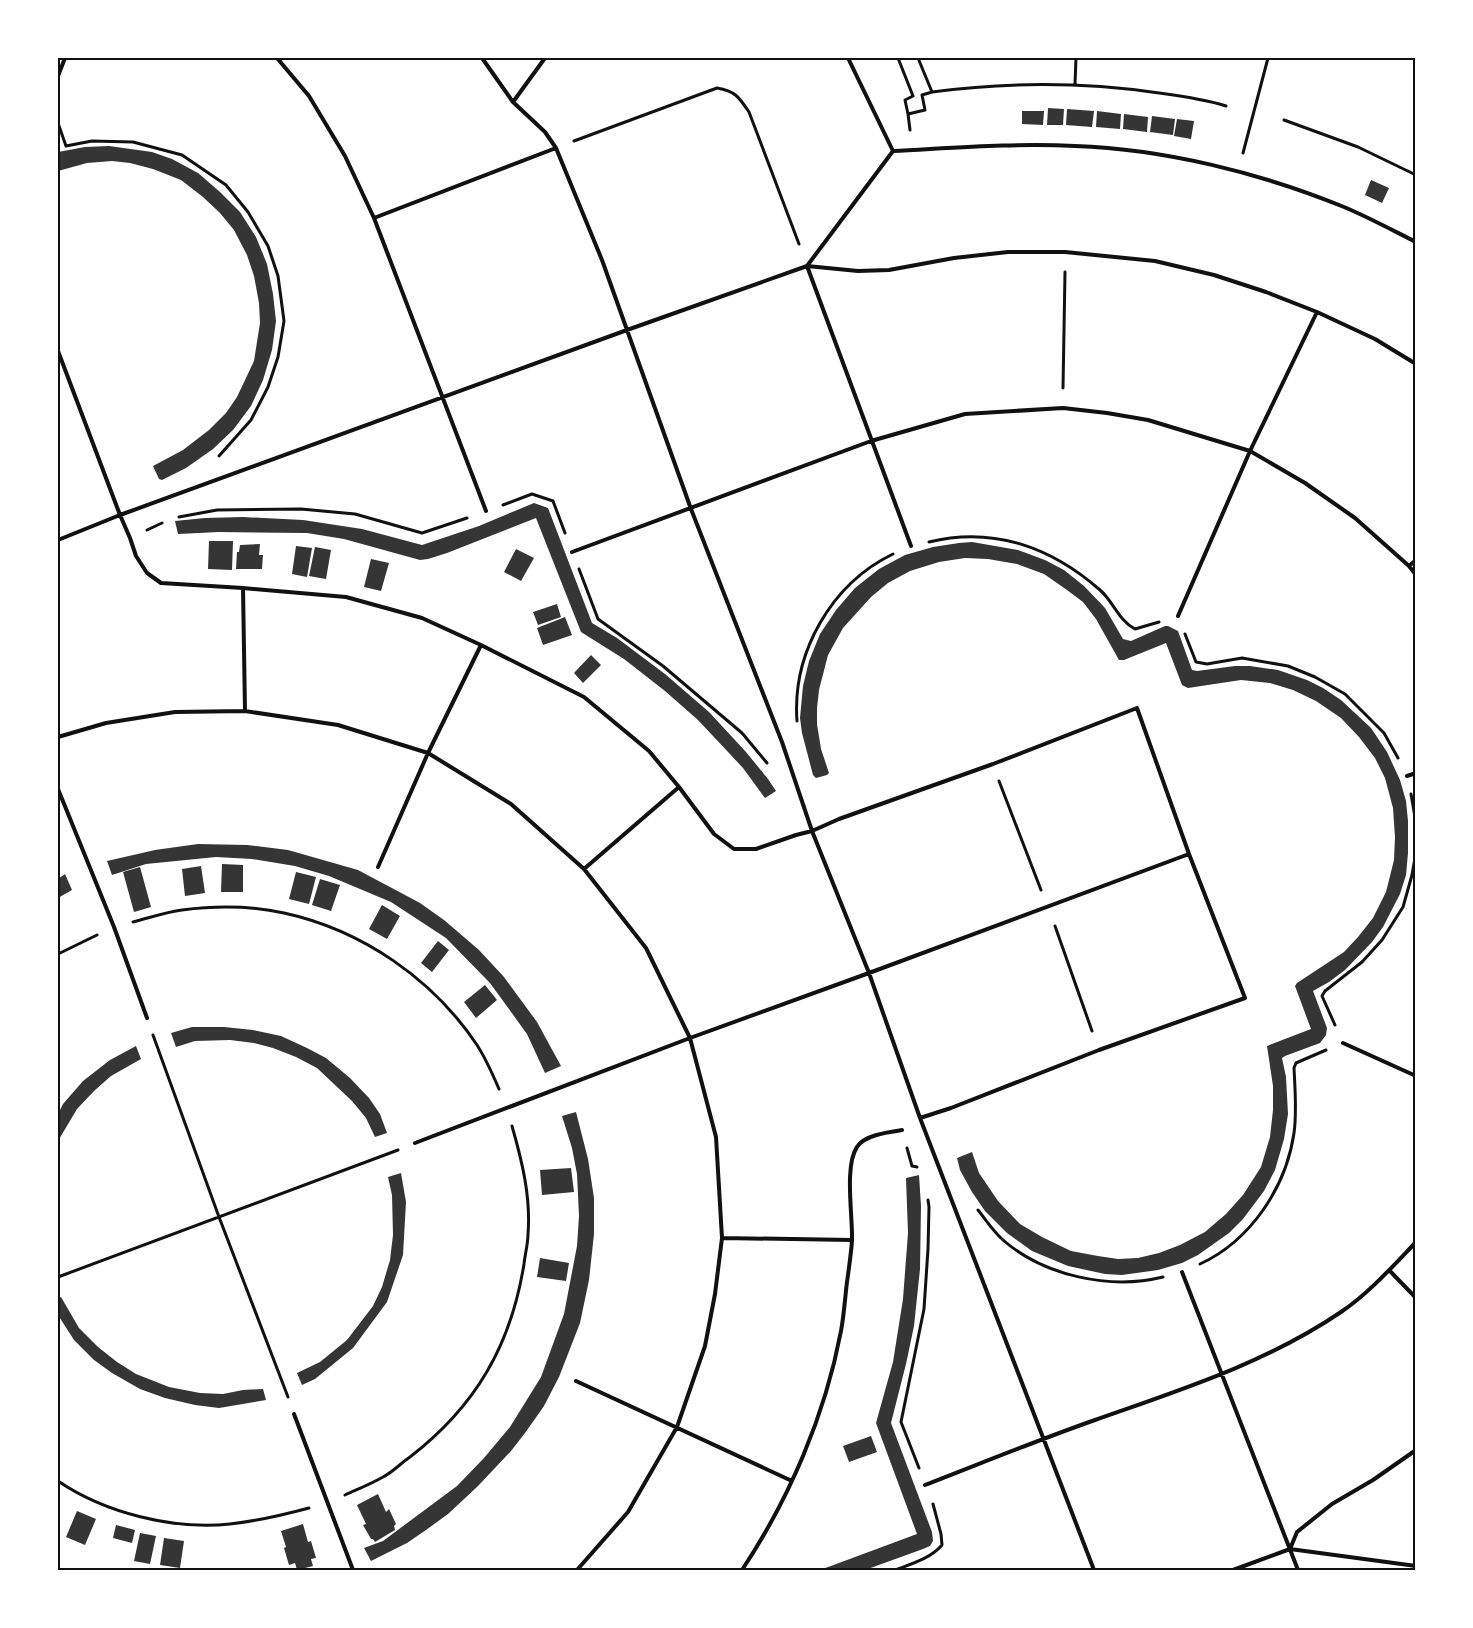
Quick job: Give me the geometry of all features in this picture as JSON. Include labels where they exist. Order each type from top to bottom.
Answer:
[{"type":"lane","points":[[58,76],[65,58]]},
{"type":"lane","points":[[277,58],[309,96],[346,156],[374,218],[486,511]]},
{"type":"lane","points":[[482,58],[513,102],[545,132],[556,148],[602,260],[691,509],[782,742],[812,830],[869,973],[920,1118],[1094,1570]]},
{"type":"lane","points":[[513,102],[545,58]]},
{"type":"lane","points":[[848,58],[893,151]]},
{"type":"lane","points":[[807,266],[893,151],[994,145],[1077,146],[1149,153],[1239,171],[1345,207],[1416,242]]},
{"type":"lane","points":[[374,218],[556,148]]},
{"type":"lane","points":[[58,540],[120,515],[807,266],[858,271],[889,270],[954,258],[1008,252],[1065,252],[1163,262],[1214,275],[1266,292],[1317,312],[1375,339],[1416,364]]},
{"type":"lane","points":[[807,266],[911,546]]},
{"type":"lane","points":[[1178,616],[1250,450],[1317,312]]},
{"type":"lane","points":[[58,351],[136,556],[147,573],[161,583],[346,597],[422,618],[481,645],[584,697],[648,752],[679,788],[714,834],[734,849],[756,849],[812,830],[1137,708],[1189,854],[1245,998],[1099,1050],[951,1108],[920,1118]]},
{"type":"lane","points":[[572,552],[871,441],[965,414],[1063,408],[1107,412],[1148,420],[1250,450],[1305,483],[1355,518],[1409,566],[1416,575]]},
{"type":"lane","points":[[1409,566],[1416,560]]},
{"type":"lane","points":[[243,588],[245,711]]},
{"type":"lane","points":[[378,867],[428,753],[481,645]]},
{"type":"lane","points":[[58,737],[106,723],[175,712],[245,711],[338,724],[428,753],[511,804],[584,869],[646,948],[690,1038],[716,1137],[722,1238],[715,1294],[705,1346],[677,1427],[628,1512],[576,1570]]},
{"type":"lane","points":[[1408,776],[1416,773]]},
{"type":"lane","points":[[584,869],[679,788]]},
{"type":"lane","points":[[58,789],[114,926],[147,1018]]},
{"type":"lane","points":[[415,1143],[690,1038],[1189,854]]},
{"type":"lane","points":[[1343,1044],[1416,1076]]},
{"type":"lane","points":[[742,1570],[757,1548],[792,1482],[824,1400],[841,1331],[852,1240],[851,1161],[857,1146],[884,1132],[902,1130]]},
{"type":"lane","points":[[722,1238],[852,1240]]},
{"type":"lane","points":[[925,1485],[1042,1438],[1222,1375],[1287,1345],[1335,1316],[1390,1271],[1416,1242]]},
{"type":"lane","points":[[1390,1271],[1416,1298]]},
{"type":"lane","points":[[1182,1272],[1298,1570]]},
{"type":"lane","points":[[576,1381],[792,1482]]},
{"type":"lane","points":[[294,1414],[353,1570]]},
{"type":"lane","points":[[1290,1549],[1297,1532],[1332,1504],[1373,1480],[1416,1450]]},
{"type":"lane","points":[[1233,1570],[1290,1549],[1416,1566]]},
{"type":"path","points":[[898,58],[913,96],[905,100],[909,114],[925,110],[922,95],[979,86],[1075,84],[1138,90],[1198,99],[1226,106]]},
{"type":"path","points":[[918,58],[932,92]]},
{"type":"path","points":[[1075,84],[1076,58]]},
{"type":"path","points":[[1239,171],[1268,58]]},
{"type":"path","points":[[556,148],[717,88],[729,90],[739,97],[748,112],[807,266]]},
{"type":"path","points":[[1284,120],[1358,147],[1416,175]]},
{"type":"path","points":[[58,123],[66,146],[92,141],[133,142],[182,155],[226,185],[248,212],[268,246],[278,276],[284,321],[278,357],[268,387],[251,420],[214,459]]},
{"type":"path","points":[[1063,408],[1065,252]]},
{"type":"path","points":[[175,517],[217,510],[302,509],[355,514],[422,533],[532,494],[553,501],[598,619],[663,666],[742,733],[768,764]]},
{"type":"path","points":[[130,538],[166,521]]},
{"type":"path","points":[[798,727],[798,688],[803,658],[815,631],[827,612],[855,581],[869,569],[911,546],[955,537],[978,536],[1012,540],[1061,560],[1101,591],[1128,625],[1136,629],[1178,616],[1196,662],[1207,664],[1242,658],[1288,666],[1315,677],[1345,694],[1384,733],[1408,776],[1416,823]]},
{"type":"path","points":[[975,1205],[1003,1240],[1043,1265],[1080,1277],[1121,1282],[1150,1280],[1182,1272],[1206,1261],[1245,1233],[1272,1197],[1287,1163],[1296,1119],[1294,1068],[1296,1063],[1343,1044],[1322,996],[1325,991],[1362,962],[1382,940],[1398,916],[1403,907],[1410,883],[1416,852]]},
{"type":"path","points":[[58,954],[114,926],[180,910],[214,908],[284,913],[348,934],[379,952],[408,972],[433,993],[458,1020],[478,1046],[508,1108],[524,1167],[528,1233],[520,1289],[502,1345],[489,1371],[470,1398],[430,1442],[384,1477],[327,1504],[263,1520],[228,1524],[193,1524],[157,1520],[125,1512],[90,1500],[58,1481]]},
{"type":"path","points":[[147,1018],[219,1217],[294,1414]]},
{"type":"path","points":[[58,1277],[415,1143]]},
{"type":"path","points":[[895,1570],[936,1552],[942,1545],[942,1534],[901,1422],[924,1310],[929,1208]]},
{"type":"building","points":[[1048,108],[1064,109],[1063,125],[1047,125]]},
{"type":"building","points":[[1067,109],[1094,111],[1092,127],[1066,125]]},
{"type":"building","points":[[1022,111],[1044,111],[1043,125],[1022,124]]},
{"type":"building","points":[[1097,111],[1121,114],[1120,129],[1096,127]]},
{"type":"building","points":[[1124,114],[1148,117],[1147,132],[1123,129]]},
{"type":"building","points":[[1152,116],[1175,119],[1173,135],[1150,132]]},
{"type":"building","points":[[1177,119],[1194,121],[1191,139],[1174,136]]},
{"type":"building","points":[[109,146],[152,152],[172,159],[198,173],[220,192],[240,212],[256,237],[267,264],[273,294],[276,321],[272,350],[263,380],[251,406],[233,430],[213,449],[186,468],[162,480],[159,479],[153,466],[183,450],[209,430],[226,413],[237,397],[254,361],[260,323],[259,303],[254,276],[247,255],[234,230],[220,213],[181,180],[153,169],[112,161],[87,163],[58,171],[58,152],[85,147]]},
{"type":"building","points":[[1371,180],[1389,188],[1382,203],[1365,195]]},
{"type":"building","points":[[534,503],[548,508],[592,623],[617,638],[665,674],[709,712],[746,752],[776,791],[765,798],[743,768],[698,720],[624,659],[581,632],[536,518],[447,553],[420,560],[344,539],[307,533],[219,532],[178,534],[175,521],[243,517],[303,520],[362,529],[422,545],[479,526]]},
{"type":"building","points":[[209,541],[233,541],[232,570],[208,569]]},
{"type":"building","points":[[972,542],[1018,550],[1045,560],[1064,570],[1084,586],[1105,608],[1123,639],[1131,641],[1165,626],[1178,631],[1192,670],[1250,666],[1278,670],[1323,688],[1341,700],[1371,728],[1387,752],[1400,780],[1406,801],[1408,853],[1406,875],[1400,894],[1383,927],[1372,942],[1345,970],[1313,991],[1327,1028],[1326,1035],[1320,1043],[1282,1058],[1286,1077],[1288,1114],[1284,1139],[1275,1170],[1264,1191],[1243,1219],[1229,1233],[1198,1255],[1182,1263],[1158,1270],[1122,1275],[1105,1274],[1068,1266],[1032,1251],[1007,1233],[985,1211],[960,1170],[957,1158],[972,1152],[979,1173],[998,1201],[1020,1224],[1071,1251],[1118,1259],[1138,1258],[1180,1245],[1205,1232],[1226,1214],[1243,1195],[1261,1167],[1270,1137],[1273,1110],[1273,1086],[1267,1046],[1311,1029],[1295,986],[1344,952],[1373,918],[1386,892],[1394,860],[1393,808],[1385,778],[1375,758],[1341,718],[1316,701],[1293,690],[1270,683],[1241,680],[1188,688],[1182,685],[1166,643],[1124,660],[1119,660],[1096,619],[1083,602],[1044,574],[1017,564],[988,559],[965,558],[939,562],[910,571],[888,583],[871,597],[843,628],[828,655],[819,690],[817,724],[821,749],[829,773],[816,778],[813,775],[800,718],[803,686],[809,661],[820,634],[836,610],[855,588],[879,569],[905,555],[933,547]]},
{"type":"building","points":[[260,544],[259,555],[263,555],[262,569],[236,569],[237,552],[239,552],[240,545]]},
{"type":"building","points":[[296,546],[312,548],[307,577],[292,574]]},
{"type":"building","points":[[315,547],[331,550],[326,579],[309,576]]},
{"type":"building","points":[[516,549],[534,558],[521,581],[504,572]]},
{"type":"building","points":[[371,559],[389,563],[381,591],[364,587]]},
{"type":"building","points":[[557,604],[561,617],[538,625],[533,612]]},
{"type":"building","points":[[565,617],[572,635],[543,645],[537,628]]},
{"type":"building","points":[[591,655],[601,665],[583,683],[574,673]]},
{"type":"building","points":[[198,844],[247,845],[288,850],[358,870],[420,903],[444,920],[479,950],[504,977],[537,1022],[561,1066],[545,1073],[527,1034],[490,983],[446,938],[391,902],[329,876],[295,866],[252,859],[216,857],[146,864],[112,875],[107,861],[155,850]]},
{"type":"building","points":[[222,864],[243,865],[243,892],[221,892]]},
{"type":"building","points":[[201,866],[205,893],[185,896],[182,869]]},
{"type":"building","points":[[140,867],[151,907],[134,912],[123,872]]},
{"type":"building","points":[[296,872],[316,877],[309,904],[289,899]]},
{"type":"building","points":[[65,874],[72,890],[58,898],[58,879]]},
{"type":"building","points":[[320,879],[340,885],[331,911],[312,905]]},
{"type":"building","points":[[382,905],[400,916],[387,939],[369,929]]},
{"type":"building","points":[[438,941],[449,950],[432,972],[421,963]]},
{"type":"building","points":[[485,985],[497,1000],[476,1018],[464,1002]]},
{"type":"building","points":[[192,1027],[224,1027],[253,1030],[281,1036],[326,1058],[350,1078],[369,1098],[380,1114],[387,1133],[375,1137],[366,1118],[352,1101],[317,1068],[296,1057],[254,1043],[230,1040],[195,1041],[176,1047],[171,1033]]},
{"type":"building","points":[[136,1046],[141,1059],[111,1076],[94,1091],[77,1109],[58,1141],[58,1114],[63,1104],[83,1081],[110,1060]]},
{"type":"building","points":[[576,1112],[588,1159],[594,1198],[594,1234],[589,1280],[580,1323],[559,1377],[544,1406],[525,1433],[478,1486],[448,1514],[426,1530],[407,1543],[371,1561],[364,1548],[383,1541],[457,1486],[510,1427],[541,1377],[564,1314],[577,1246],[579,1216],[577,1174],[572,1148],[562,1116]]},
{"type":"building","points":[[571,1168],[574,1192],[542,1195],[540,1170]]},
{"type":"building","points":[[401,1173],[406,1202],[403,1255],[387,1302],[353,1348],[315,1379],[302,1385],[297,1373],[320,1362],[347,1340],[373,1306],[382,1287],[390,1260],[393,1235],[392,1195],[388,1177]]},
{"type":"building","points":[[919,1175],[921,1206],[920,1269],[914,1326],[891,1423],[932,1532],[933,1541],[930,1546],[923,1549],[865,1570],[820,1570],[917,1534],[876,1423],[893,1362],[903,1299],[908,1233],[906,1178]]},
{"type":"building","points":[[540,1258],[569,1263],[566,1281],[537,1277]]},
{"type":"building","points":[[61,1297],[79,1328],[98,1347],[136,1374],[169,1387],[200,1393],[223,1394],[263,1389],[266,1400],[219,1408],[165,1398],[140,1389],[94,1360],[74,1340],[58,1315],[58,1299]]},
{"type":"building","points":[[871,1436],[877,1452],[849,1462],[843,1446]]},
{"type":"building","points":[[378,1494],[386,1512],[389,1509],[396,1524],[394,1526],[395,1530],[375,1542],[371,1539],[363,1525],[366,1524],[357,1505]]},
{"type":"building","points":[[77,1511],[96,1519],[85,1545],[66,1537]]},
{"type":"building","points":[[303,1524],[308,1542],[311,1541],[316,1558],[311,1559],[313,1566],[297,1570],[295,1563],[289,1565],[281,1531]]},
{"type":"building","points":[[116,1525],[135,1530],[132,1543],[113,1538]]},
{"type":"building","points":[[140,1533],[156,1536],[150,1564],[134,1561]]},
{"type":"building","points":[[164,1538],[184,1541],[180,1568],[160,1565]]}]
